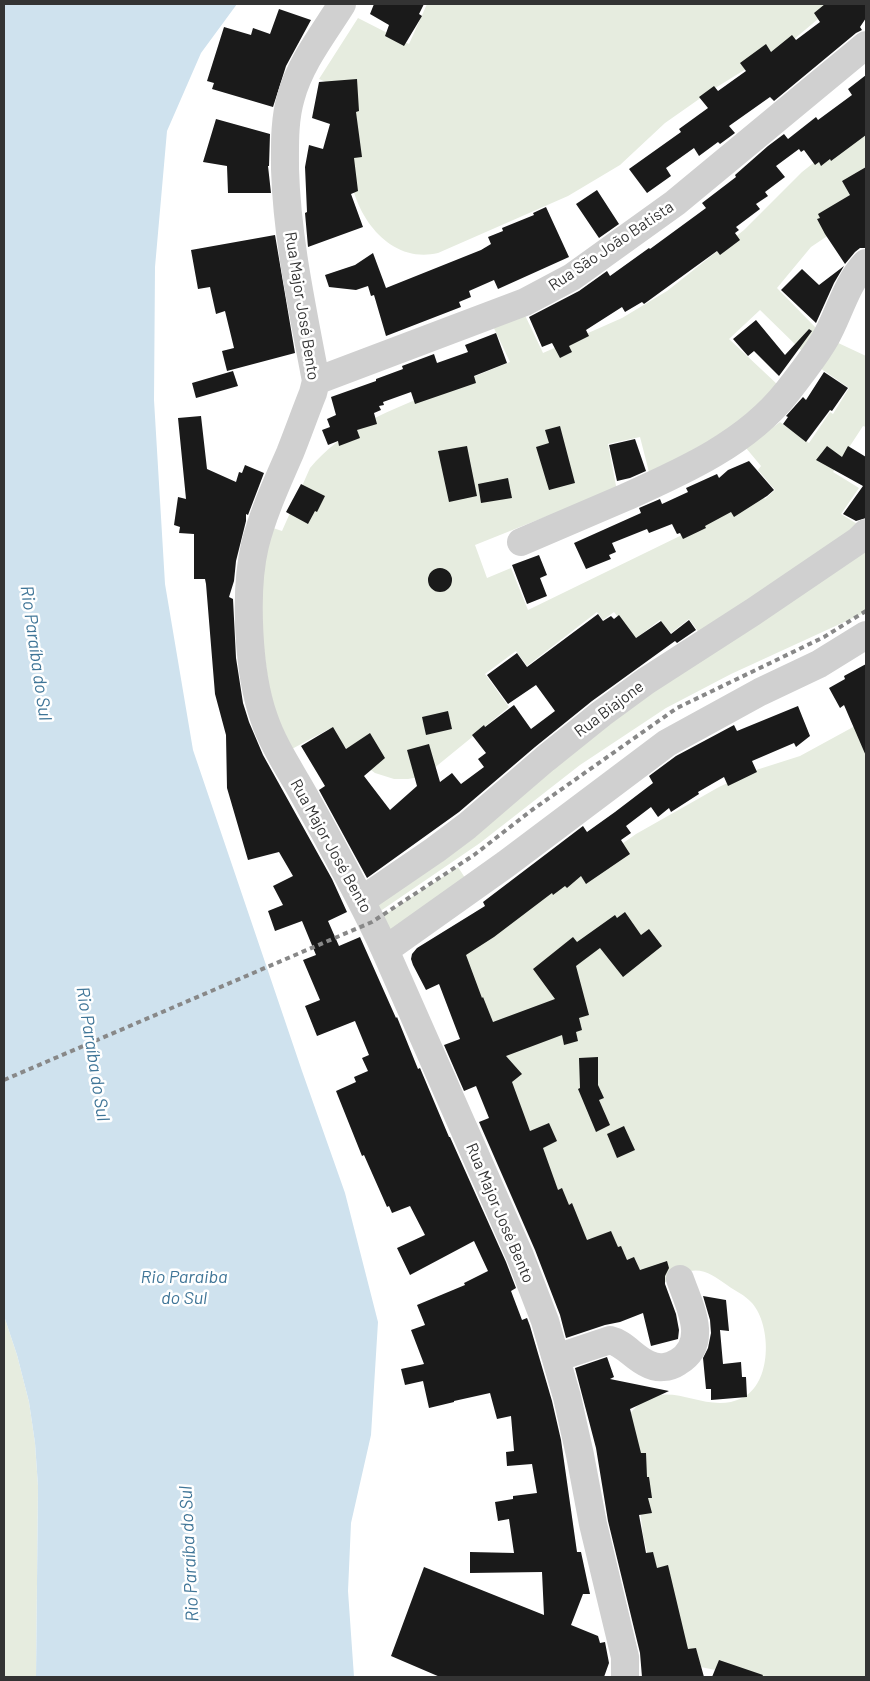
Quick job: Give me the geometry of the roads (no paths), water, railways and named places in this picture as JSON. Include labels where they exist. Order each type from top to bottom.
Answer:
[{"type":"street","name":"Rua Major José Bento","points":[[342,4],[312,50],[301,72],[291,97],[287,118],[285,152],[286,202],[316,381],[255,545],[251,579],[251,648],[255,686],[265,721],[362,900],[385,950],[520,1256],[545,1321],[570,1406],[593,1524],[624,1658],[625,1677]]},
{"type":"street","name":"Rua São João Batista","points":[[316,381],[525,302],[572,277],[675,203],[866,45]]},
{"type":"street","points":[[521,542],[672,476],[728,445],[754,425],[785,394],[811,361],[825,340],[856,275],[866,262]]},
{"type":"street","name":"Rua Biajone","points":[[362,900],[467,826],[545,759],[646,681],[753,612],[859,540],[866,532]]},
{"type":"street","points":[[385,950],[506,864],[667,743],[760,692],[819,664],[866,636]]},
{"type":"street","points":[[556,1358],[610,1340],[617,1342],[636,1357],[654,1367],[664,1367],[679,1362],[691,1350],[696,1334],[695,1323],[680,1279]]},
{"type":"water","name":"Rio Paraiba do Sul","points":[[4,4],[237,4],[201,53],[167,131],[155,267],[154,400],[165,584],[193,750],[345,1193],[378,1322],[371,1435],[351,1523],[348,1591],[354,1677],[36,1677],[38,1486],[35,1443],[29,1402],[17,1355],[4,1316]]},
{"type":"railway","points":[[4,1080],[372,922],[474,855],[532,810],[677,708],[824,637],[866,611]]},
{"type":"water label","name":"Rio Paraíba do Sul","points":[[36,653]]},
{"type":"water label","name":"Rio Paraíba do Sul","points":[[93,1054]]},
{"type":"water label","name":"Rio Paraíba do Sul","points":[[189,1554]]}]
